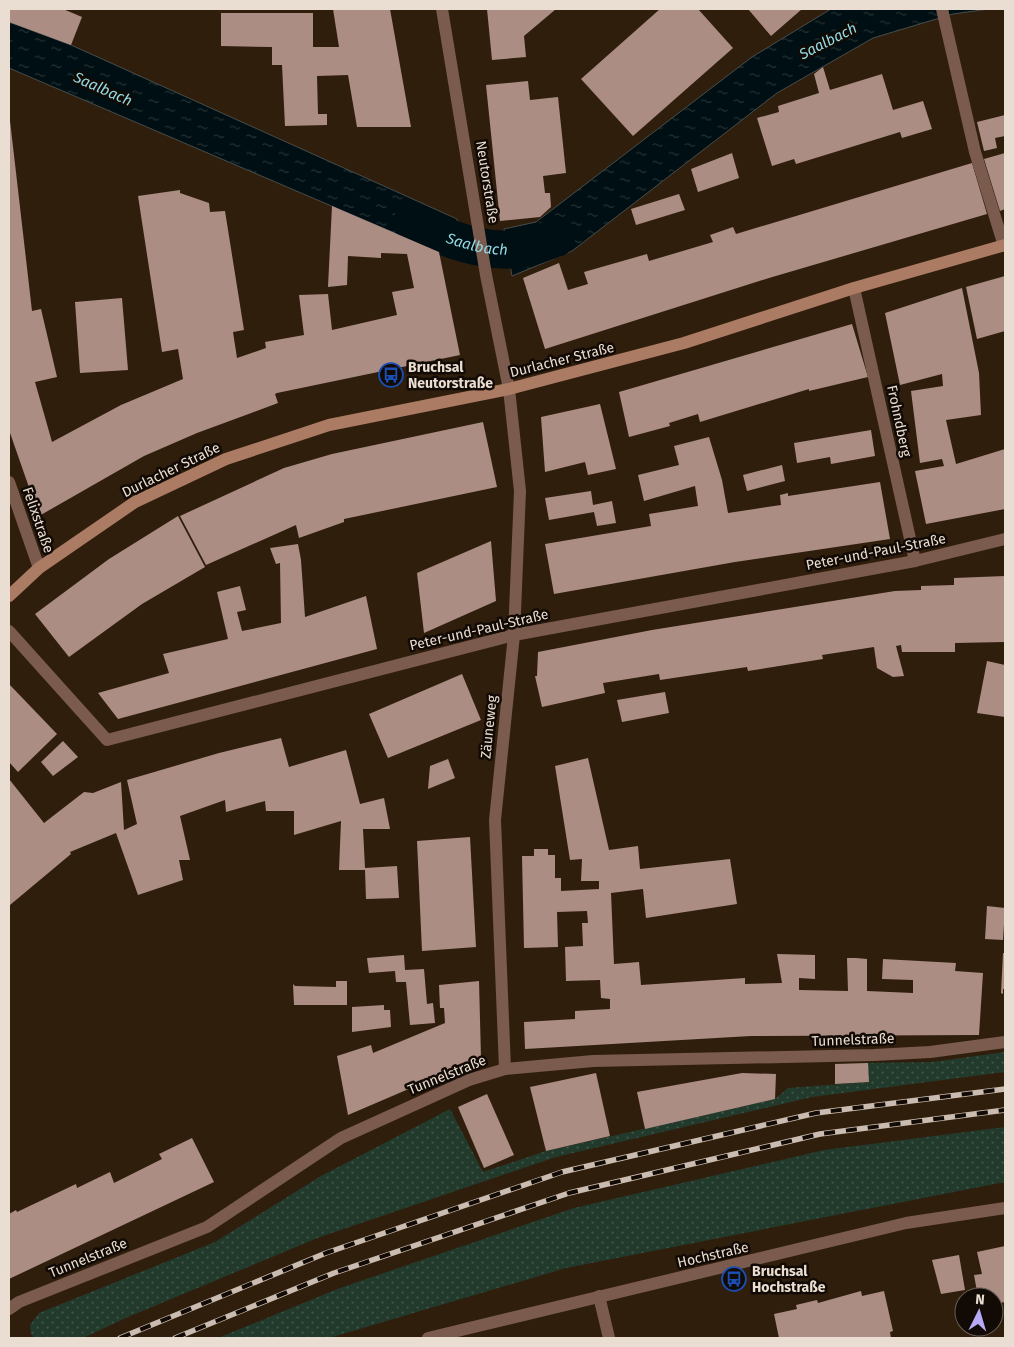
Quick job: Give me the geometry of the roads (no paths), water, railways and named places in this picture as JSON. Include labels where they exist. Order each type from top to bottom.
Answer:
[{"type":"main road","name":"Durlacher Straße","points":[[9,596],[39,568],[135,502],[226,459],[329,426],[509,389],[684,343],[854,288],[1004,245]]},
{"type":"street","name":"Neutorstraße","points":[[442,9],[486,275],[509,389]]},
{"type":"street","points":[[943,14],[976,152],[1004,245]]},
{"type":"street","name":"Frohndberg","points":[[854,288],[915,561]]},
{"type":"street","name":"Zäuneweg","points":[[505,1068],[495,820],[514,634],[520,491],[509,389]]},
{"type":"street","name":"Felixstraße","points":[[9,482],[39,568]]},
{"type":"street","name":"Peter-und-Paul-Straße","points":[[9,632],[108,740],[514,634],[915,561],[1005,539]]},
{"type":"street","name":"Tunnelstraße","points":[[9,1309],[19,1302],[207,1227],[341,1138],[469,1080],[505,1068],[594,1061],[874,1055],[930,1052],[1005,1042]]},
{"type":"street","name":"Hochstraße","points":[[428,1338],[906,1223],[1005,1208]]},
{"type":"street","points":[[599,1296],[609,1338]]},
{"type":"water","points":[[831,9],[989,9],[953,14],[873,38],[777,93],[572,251],[512,276],[504,229],[536,222],[752,57]]},
{"type":"water","points":[[9,22],[71,45],[457,219],[463,260],[439,252],[9,68]]},
{"type":"waterway","name":"Saalbach","points":[[412,223],[453,240],[497,249],[526,248],[556,238]]},
{"type":"railway","points":[[120,1338],[326,1253],[562,1172],[816,1113],[1005,1089]]},
{"type":"railway","points":[[175,1338],[334,1273],[569,1193],[820,1134],[1005,1110]]},
{"type":"place","name":"Bruchsal Neutorstraße","points":[[391,375]]},
{"type":"place","name":"Bruchsal Hochstraße","points":[[734,1279]]}]
